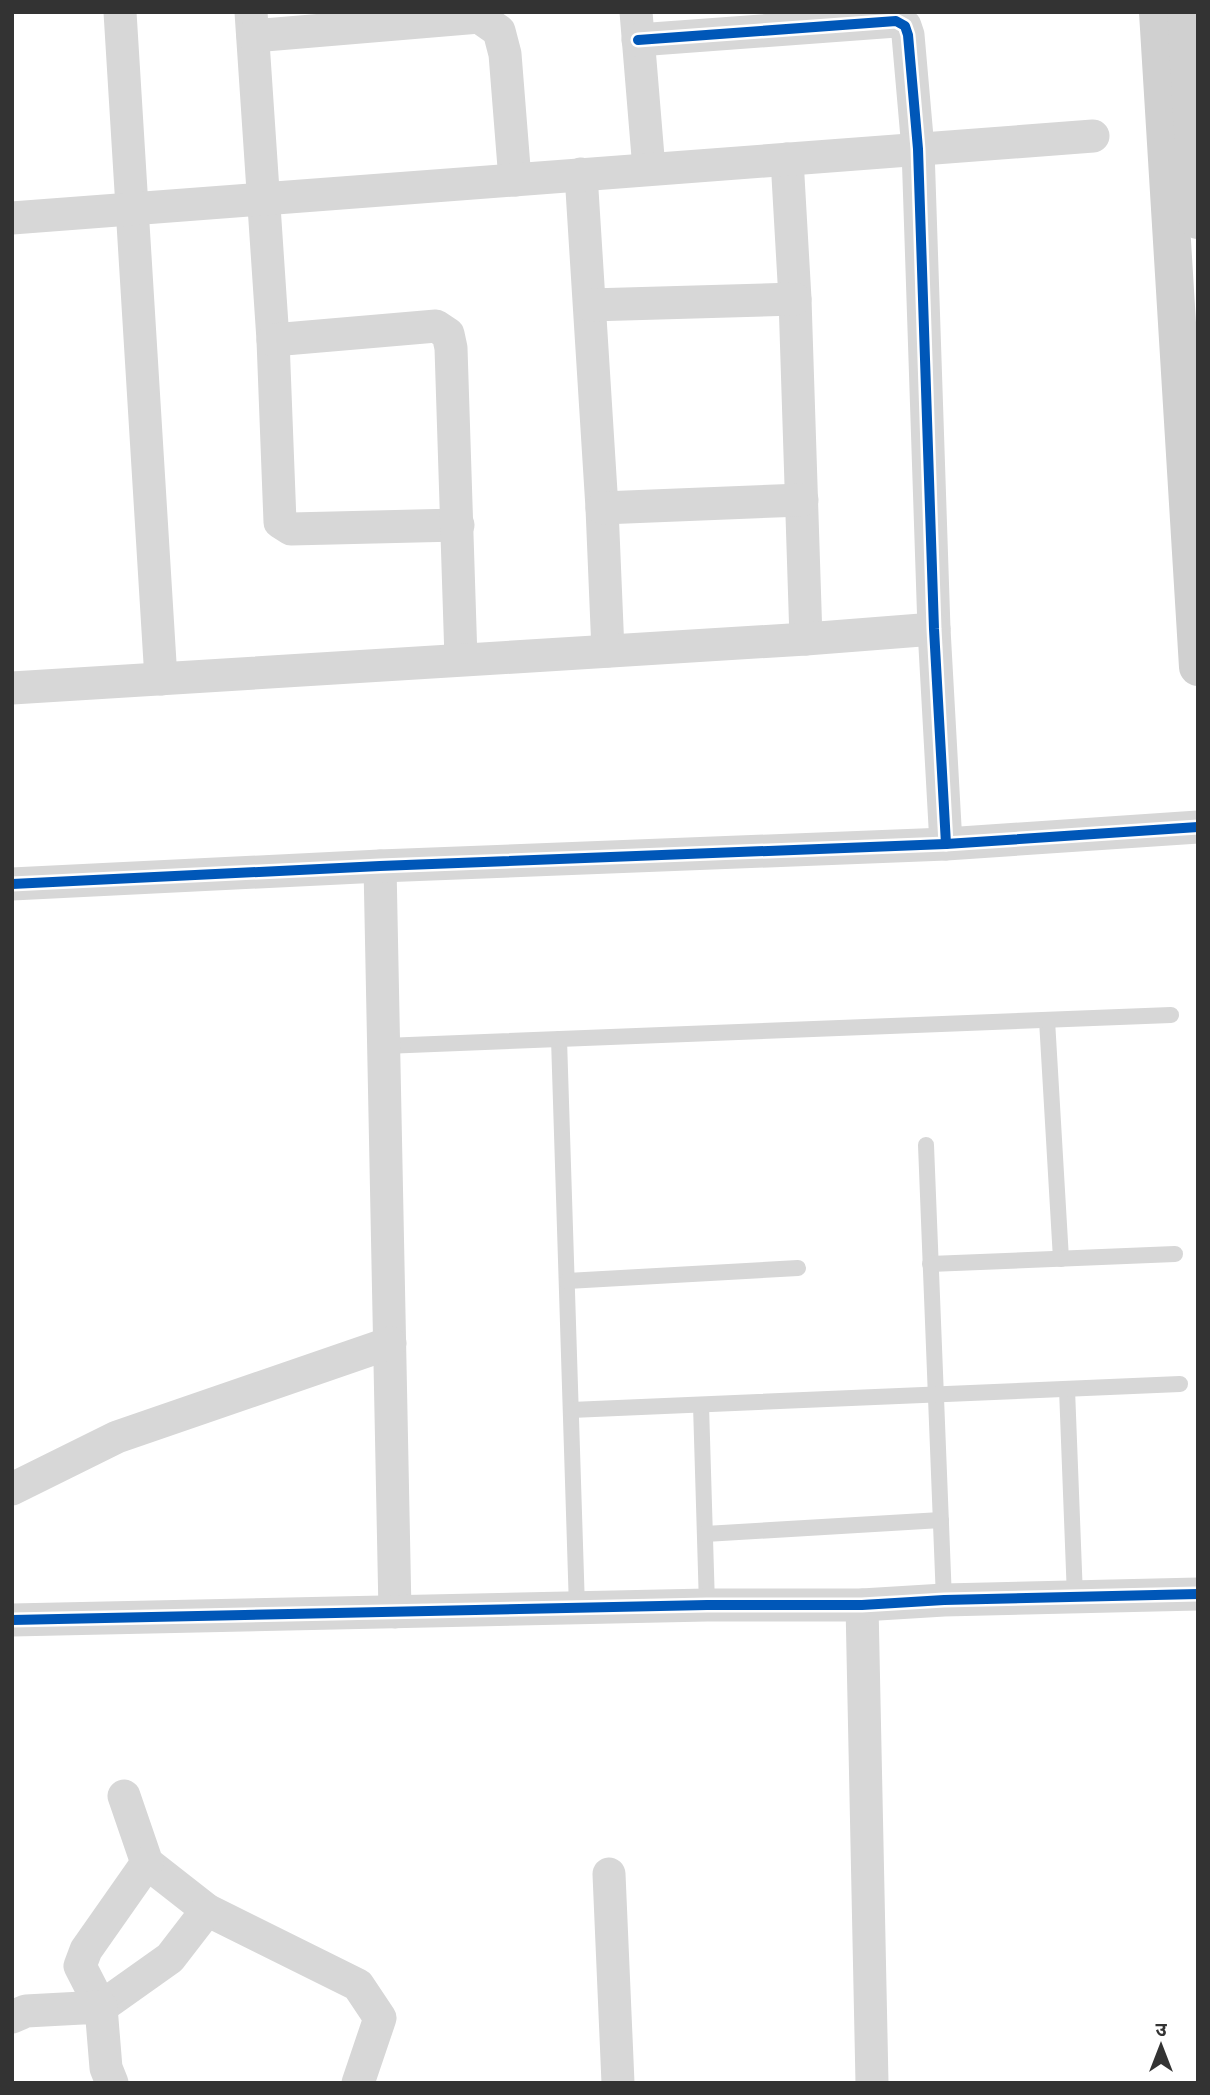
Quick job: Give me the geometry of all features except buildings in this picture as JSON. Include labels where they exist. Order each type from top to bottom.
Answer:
[{"type":"street","points":[[120,12],[161,679]]},
{"type":"street","points":[[1158,12],[1198,667]]},
{"type":"street","points":[[1186,12],[1198,220]]},
{"type":"street","points":[[458,524],[291,529],[280,522],[273,340],[252,24],[479,17],[499,31],[505,54],[515,180]]},
{"type":"street","points":[[649,169],[637,26],[896,21],[905,26],[918,149],[934,629],[946,844]]},
{"type":"street","points":[[12,218],[1093,136]]},
{"type":"street","points":[[787,159],[795,299],[806,639]]},
{"type":"street","points":[[582,174],[608,651]]},
{"type":"street","points":[[590,305],[795,299]]},
{"type":"street","points":[[273,340],[436,326],[448,334],[451,348],[461,659]]},
{"type":"street","points":[[602,508],[802,500]]},
{"type":"street","points":[[12,688],[934,629]]},
{"type":"street","points":[[12,884],[380,866],[946,844],[1198,827]]},
{"type":"street","points":[[380,866],[395,1612]]},
{"type":"street","points":[[12,1489],[117,1437],[390,1343]]},
{"type":"street","points":[[12,1620],[707,1605],[862,1605],[944,1600],[1198,1594]]},
{"type":"street","points":[[862,1605],[872,2083]]},
{"type":"street","points":[[124,1796],[147,1863],[208,1910],[358,1985],[380,2018],[358,2083]]},
{"type":"street","points":[[112,2083],[106,2068],[101,2007],[80,1966],[86,1950],[147,1863]]},
{"type":"street","points":[[609,1874],[618,2083]]},
{"type":"street","points":[[12,2017],[26,2011],[101,2007],[170,1958],[208,1910]]},
{"type":"lane","points":[[384,1046],[1171,1016]]},
{"type":"lane","points":[[1047,1020],[1061,1259]]},
{"type":"lane","points":[[559,1039],[578,1608]]},
{"type":"lane","points":[[926,1145],[944,1600]]},
{"type":"lane","points":[[930,1264],[1175,1254]]},
{"type":"lane","points":[[567,1280],[798,1268]]},
{"type":"lane","points":[[571,1410],[1180,1384]]},
{"type":"lane","points":[[1067,1389],[1075,1597]]},
{"type":"lane","points":[[701,1405],[707,1605]]},
{"type":"lane","points":[[705,1534],[941,1520]]},
{"type":"cycle path","points":[[638,40],[896,21],[905,26],[918,149],[934,629],[946,844]]},
{"type":"cycle path","points":[[12,884],[380,866],[946,844],[1198,827]]},
{"type":"cycle path","points":[[12,1620],[707,1605],[862,1605],[944,1600],[1198,1594]]}]
